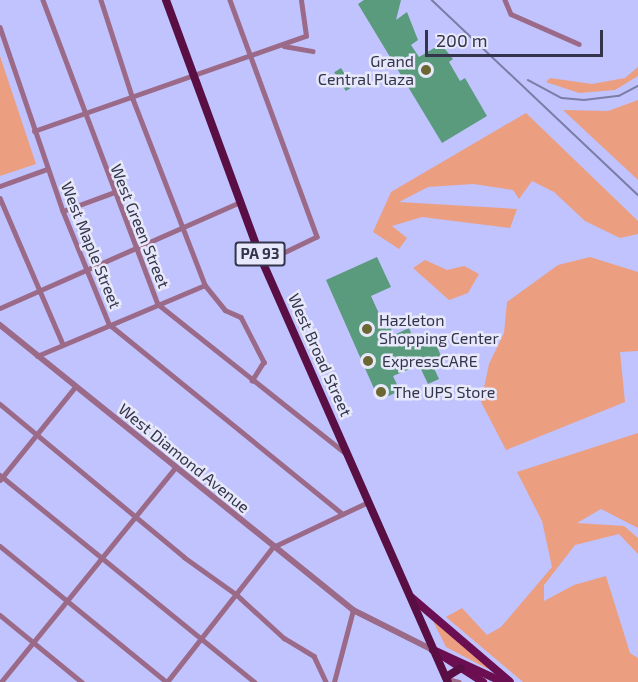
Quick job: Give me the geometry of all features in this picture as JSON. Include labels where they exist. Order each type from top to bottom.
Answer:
[{"type":"highway","name":"West Broad Street","points":[[166,0],[193,79],[263,263],[433,650]]},
{"type":"highway","name":"PA 93","points":[[433,650],[447,679]]},
{"type":"highway","points":[[447,679],[461,668]]},
{"type":"main road","points":[[410,596],[510,682]]},
{"type":"main road","points":[[433,650],[483,682]]},
{"type":"main road","points":[[433,650],[503,682]]},
{"type":"street","name":"West Green Street","points":[[43,0],[112,193],[158,304],[345,453]]},
{"type":"street","points":[[101,0],[133,99],[205,285],[225,310],[241,317],[264,362],[252,381]]},
{"type":"street","points":[[230,0],[248,59],[317,237],[263,263]]},
{"type":"street","points":[[34,131],[193,79],[309,35],[301,0]]},
{"type":"street","points":[[505,0],[511,14],[579,44]]},
{"type":"street","name":"West Maple Street","points":[[0,27],[47,169],[109,324],[343,514]]},
{"type":"street","points":[[284,46],[313,51]]},
{"type":"street","points":[[0,186],[47,169]]},
{"type":"street","points":[[63,211],[112,193]]},
{"type":"street","points":[[0,198],[63,344]]},
{"type":"street","points":[[0,308],[240,202]]},
{"type":"street","points":[[37,356],[205,285]]},
{"type":"street","name":"West Diamond Avenue","points":[[0,325],[353,610],[433,650]]},
{"type":"street","points":[[75,387],[1,478],[255,682]]},
{"type":"street","points":[[0,404],[35,436],[135,517],[237,595],[284,638],[314,656],[326,682]]},
{"type":"street","points":[[1,682],[175,468]]},
{"type":"street","points":[[0,546],[167,682],[273,547],[368,502]]},
{"type":"street","points":[[334,682],[353,610]]},
{"type":"street","points":[[0,615],[82,682]]},
{"type":"street","points":[[447,679],[459,682]]},
{"type":"shaded area","points":[[0,56],[36,164],[0,176]]},
{"type":"shaded area","points":[[638,67],[638,76],[615,90],[579,93],[546,82],[550,78],[592,84],[625,78]]},
{"type":"shaded area","points":[[638,100],[638,180],[563,110],[608,111]]},
{"type":"shaded area","points":[[526,113],[638,221],[638,234],[620,238],[585,221],[554,192],[532,181],[519,199],[513,190],[473,184],[428,187],[399,202],[517,209],[510,228],[422,217],[392,226],[407,238],[399,249],[373,232],[391,192]]},
{"type":"shaded area","points":[[590,257],[638,272],[638,351],[620,352],[625,402],[506,450],[481,402],[489,364],[504,333],[507,302],[558,265]]},
{"type":"shaded area","points":[[425,260],[447,270],[464,266],[479,274],[468,293],[449,300],[413,268]]},
{"type":"shaded area","points":[[638,433],[638,528],[601,509],[577,523],[624,526],[638,538],[638,554],[619,534],[575,545],[544,585],[544,601],[574,585],[606,576],[630,653],[638,658],[638,682],[523,682],[446,617],[462,608],[487,635],[501,627],[552,567],[542,521],[517,472]]},
{"type":"shaded area","points":[[433,621],[489,667],[488,669],[446,647]]},
{"type":"building","name":"Grand Central Plaza","points":[[364,0],[401,0],[396,20],[407,12],[418,40],[411,45],[419,57],[441,44],[453,59],[449,62],[460,81],[465,78],[487,116],[442,143],[358,4]]},
{"type":"building","points":[[341,68],[353,87],[346,91],[334,72]]},
{"type":"building","name":"Hazleton Shopping Center","points":[[377,257],[391,287],[371,296],[386,329],[390,327],[394,335],[409,328],[416,345],[433,337],[441,356],[432,364],[439,379],[428,384],[419,365],[393,376],[400,391],[379,400],[326,280]]},
{"type":"railway","points":[[432,0],[638,195]]},
{"type":"railway","points":[[528,80],[562,98],[584,100],[619,96],[638,86]]},
{"type":"place","name":"Grand Central Plaza","points":[[426,70]]},
{"type":"place","name":"Hazleton Shopping Center","points":[[367,329]]},
{"type":"place","name":"ExpressCARE","points":[[368,361]]},
{"type":"place","name":"The UPS Store","points":[[381,392]]}]
